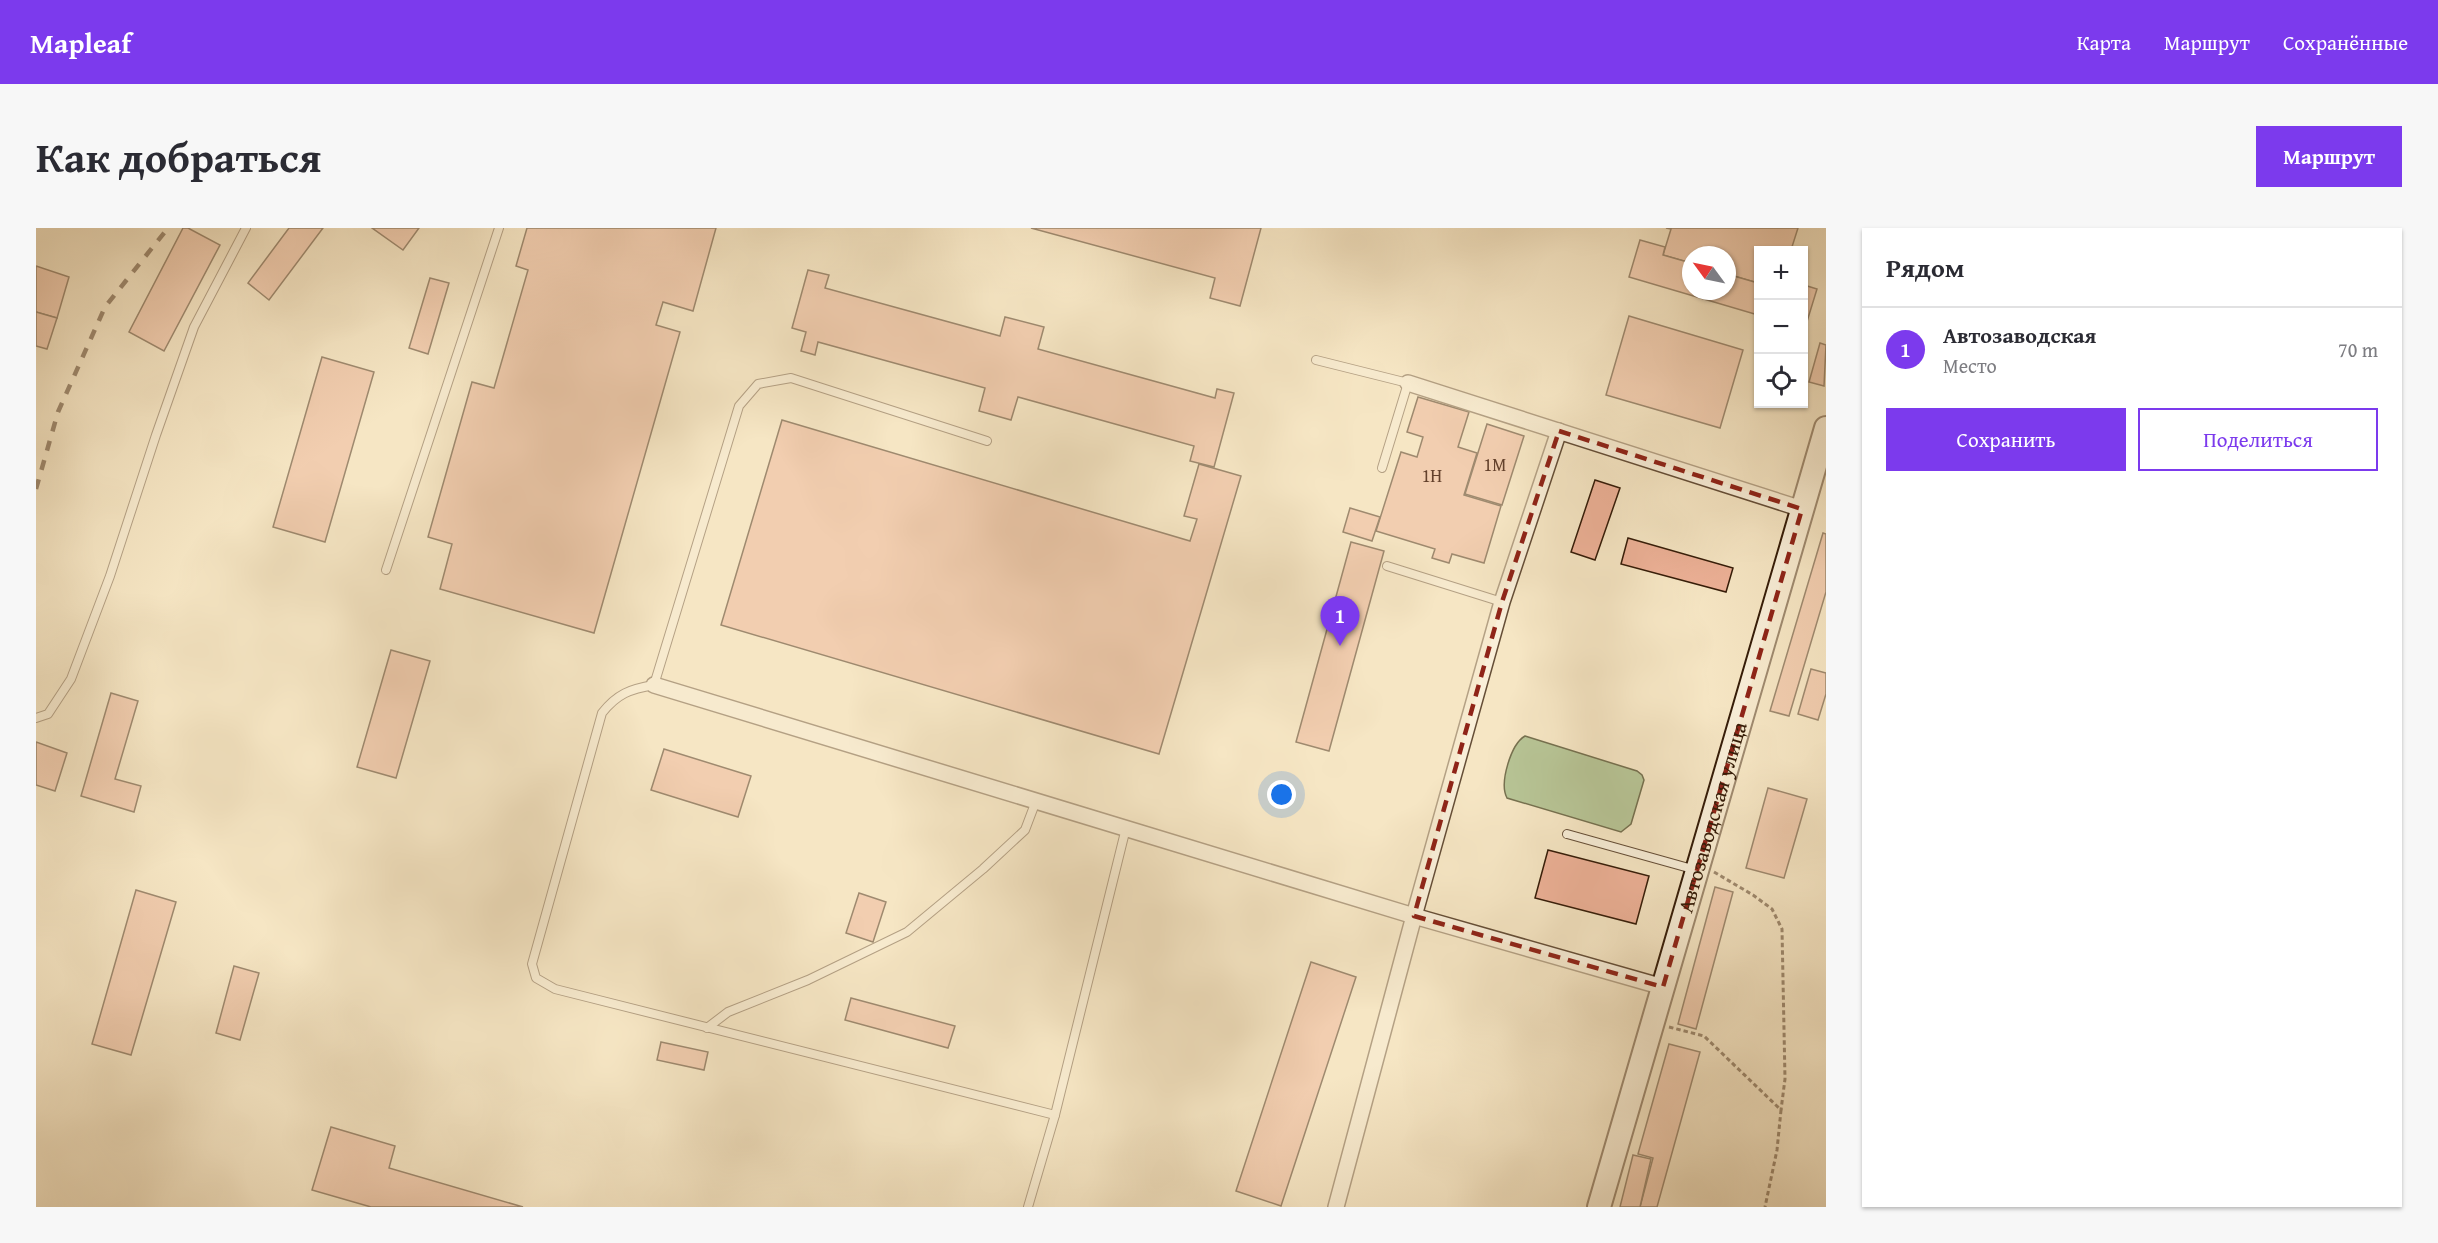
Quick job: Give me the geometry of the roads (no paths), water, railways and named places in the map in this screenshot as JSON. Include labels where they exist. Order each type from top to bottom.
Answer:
[{"type":"street","points":[[1408,383],[1802,509]]},
{"type":"street","name":"Автозаводская улица","points":[[1599,1207],[1826,428]]},
{"type":"street","points":[[1336,1207],[1502,602],[1559,431]]},
{"type":"street","points":[[654,685],[1414,916],[1664,987]]},
{"type":"lane","points":[[36,718],[48,714],[71,679],[110,576],[194,327],[246,228]]},
{"type":"lane","points":[[386,570],[500,228]]},
{"type":"lane","points":[[1317,360],[1408,383],[1382,468]]},
{"type":"lane","points":[[987,441],[791,378],[758,384],[740,405],[654,685],[631,688],[614,699],[602,713],[532,964],[536,978],[555,989],[1055,1115]]},
{"type":"lane","points":[[1387,566],[1502,602]]},
{"type":"lane","points":[[708,1028],[728,1012],[808,980],[907,932],[983,869],[1025,830],[1036,800]]},
{"type":"lane","points":[[1028,1207],[1055,1115],[1126,827]]},
{"type":"lane","points":[[1567,834],[1698,867]]},
{"type":"railway","points":[[36,489],[58,412],[105,307],[168,228]]},
{"type":"place","name":"Автозаводская","points":[[1340,646]]}]
